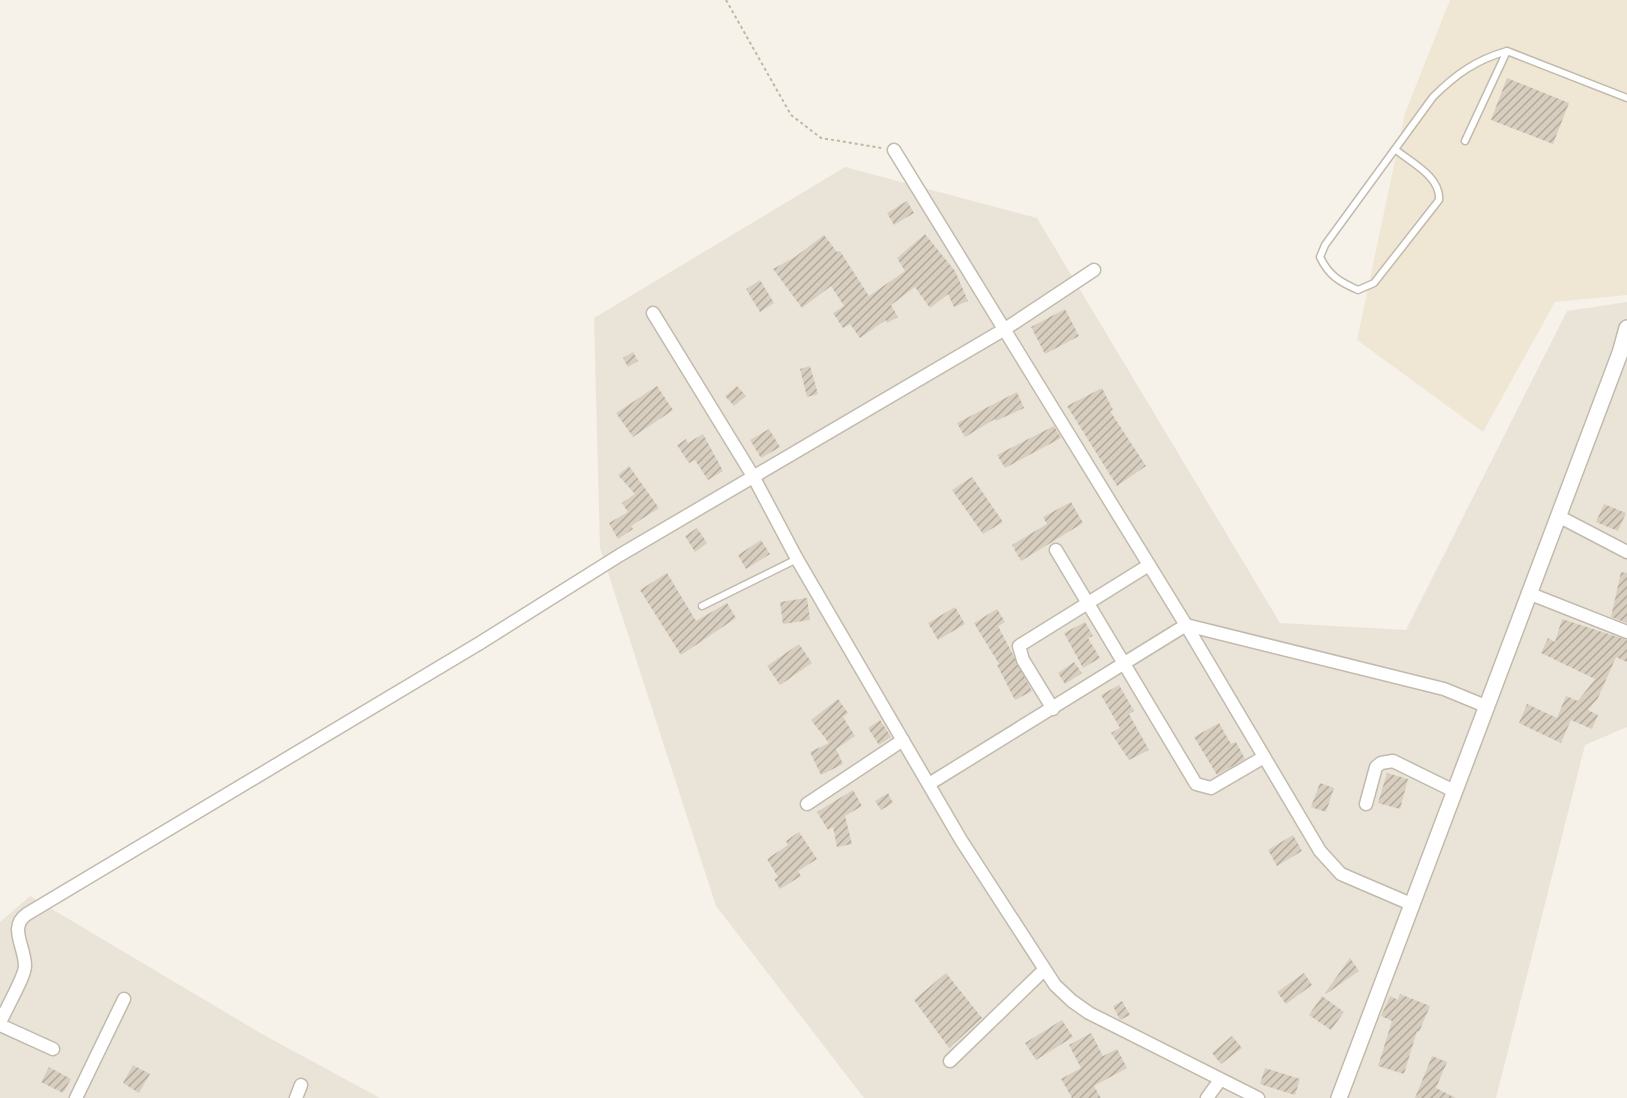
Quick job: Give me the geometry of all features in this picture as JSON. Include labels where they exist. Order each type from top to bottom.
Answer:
[{"type":"street","points":[[894,150],[1186,625],[1330,865],[1352,880],[1411,904]]},
{"type":"street","points":[[53,1049],[0,1024],[24,972],[23,948],[16,928],[20,918],[753,476],[1005,329],[1094,270]]},
{"type":"street","points":[[653,313],[753,476],[797,559],[929,784],[1044,970],[1072,1001],[1089,1012],[1258,1098]]},
{"type":"street","points":[[1339,1098],[1488,706],[1528,593],[1624,355],[1627,328]]},
{"type":"street","points":[[1558,516],[1627,552]]},
{"type":"street","points":[[1056,550],[1196,784],[1211,788],[1264,756]]},
{"type":"street","points":[[1053,709],[1023,660],[1019,646],[1149,565]]},
{"type":"street","points":[[1528,593],[1627,632]]},
{"type":"street","points":[[929,784],[1186,625],[1444,689],[1488,706]]},
{"type":"street","points":[[807,804],[903,740]]},
{"type":"street","points":[[1366,804],[1376,767],[1386,761],[1393,761],[1454,791]]},
{"type":"street","points":[[950,1060],[1044,970]]},
{"type":"street","points":[[75,1098],[124,999]]},
{"type":"street","points":[[1207,1098],[1220,1080]]},
{"type":"street","points":[[296,1098],[301,1085]]},
{"type":"lane","points":[[1396,150],[1434,180],[1440,193],[1439,200],[1374,283],[1358,290],[1339,282],[1326,269],[1320,257],[1325,245],[1433,97],[1454,76],[1473,63],[1507,51],[1627,98]]},
{"type":"lane","points":[[1465,141],[1507,51]]},
{"type":"lane","points":[[702,606],[797,559]]},
{"type":"path","points":[[726,0],[791,115],[821,138],[894,150]]},
{"type":"shaded area","points":[[1450,0],[1627,0],[1627,295],[1555,302],[1483,432],[1357,340],[1405,113]]},
{"type":"shaded area","points":[[845,167],[1037,218],[1280,623],[1406,630],[1567,311],[1627,302],[1627,727],[1585,745],[1496,1098],[864,1098],[716,906],[600,548],[594,318]]},
{"type":"shaded area","points":[[30,896],[262,1034],[380,1098],[0,1098],[0,922]]},
{"type":"building","points":[[1507,78],[1569,103],[1553,144],[1491,120]]},
{"type":"building","points":[[907,201],[914,213],[894,225],[887,213]]},
{"type":"building","points":[[925,234],[955,271],[968,301],[954,307],[948,294],[930,308],[915,287],[891,305],[898,317],[887,323],[886,320],[860,338],[850,324],[843,328],[833,313],[844,306],[831,286],[802,308],[773,269],[795,257],[824,235],[837,252],[840,251],[869,296],[905,271],[897,258]]},
{"type":"building","points":[[760,280],[774,303],[760,312],[746,289]]},
{"type":"building","points":[[1065,309],[1079,336],[1045,354],[1031,327]]},
{"type":"building","points":[[633,352],[638,361],[628,367],[623,358]]},
{"type":"building","points":[[810,366],[818,394],[807,397],[800,369]]},
{"type":"building","points":[[657,386],[673,410],[633,437],[616,413]]},
{"type":"building","points":[[737,386],[746,396],[734,406],[725,396]]},
{"type":"building","points":[[1102,388],[1113,410],[1110,411],[1146,466],[1117,486],[1067,406]]},
{"type":"building","points":[[1017,392],[1024,408],[996,421],[995,419],[965,437],[957,423]]},
{"type":"building","points":[[1054,426],[1061,438],[1005,468],[997,455]]},
{"type":"building","points":[[769,429],[780,447],[761,458],[750,440]]},
{"type":"building","points":[[703,434],[723,471],[708,480],[695,460],[689,463],[677,445],[686,439],[688,443]]},
{"type":"building","points":[[629,466],[659,508],[631,526],[633,529],[618,539],[609,523],[628,512],[622,503],[635,494],[618,475]]},
{"type":"building","points":[[972,477],[1003,522],[983,534],[952,490]]},
{"type":"building","points":[[1071,502],[1083,523],[1021,561],[1012,545],[1047,524],[1043,517]]},
{"type":"building","points":[[1604,504],[1626,513],[1618,531],[1596,522]]},
{"type":"building","points":[[697,528],[707,543],[695,552],[685,536]]},
{"type":"building","points":[[761,540],[770,554],[746,569],[738,555]]},
{"type":"building","points":[[1621,572],[1627,573],[1627,623],[1611,617]]},
{"type":"building","points":[[667,573],[696,621],[727,603],[736,618],[681,655],[640,590]]},
{"type":"building","points":[[807,598],[810,620],[783,624],[780,602]]},
{"type":"building","points":[[955,607],[965,624],[938,640],[928,623]]},
{"type":"building","points":[[997,609],[1005,622],[998,626],[1032,691],[1015,700],[997,665],[999,664],[974,623]]},
{"type":"building","points":[[1562,619],[1627,640],[1627,662],[1616,657],[1598,698],[1588,710],[1598,715],[1592,729],[1571,720],[1561,743],[1519,723],[1527,704],[1557,718],[1566,696],[1578,701],[1595,679],[1541,653],[1548,638],[1555,642]]},
{"type":"building","points":[[1085,622],[1093,636],[1088,638],[1100,658],[1083,668],[1064,633]]},
{"type":"building","points":[[799,644],[812,663],[780,685],[767,666]]},
{"type":"building","points":[[1074,662],[1082,673],[1065,684],[1058,673]]},
{"type":"building","points":[[1119,685],[1134,711],[1129,714],[1149,750],[1129,760],[1111,733],[1120,728],[1101,695]]},
{"type":"building","points":[[838,699],[848,713],[843,717],[855,736],[836,749],[843,764],[821,775],[810,752],[829,743],[811,720]]},
{"type":"building","points":[[880,720],[891,737],[879,745],[868,728]]},
{"type":"building","points":[[1219,723],[1231,744],[1236,742],[1245,759],[1217,775],[1194,737]]},
{"type":"building","points":[[1387,773],[1408,779],[1400,809],[1378,803]]},
{"type":"building","points":[[1320,783],[1334,788],[1326,812],[1311,807]]},
{"type":"building","points":[[853,790],[862,806],[845,816],[852,844],[837,847],[833,827],[828,830],[817,812]]},
{"type":"building","points":[[888,793],[893,803],[881,810],[875,801]]},
{"type":"building","points":[[799,832],[817,859],[798,871],[801,876],[780,889],[774,879],[778,877],[767,859],[788,845],[786,841]]},
{"type":"building","points":[[1293,835],[1302,851],[1277,866],[1268,850]]},
{"type":"building","points":[[1350,958],[1359,971],[1326,994],[1325,993]]},
{"type":"building","points":[[946,973],[982,1018],[949,1048],[914,1000]]},
{"type":"building","points":[[1304,973],[1312,985],[1286,1004],[1277,992]]},
{"type":"building","points":[[1400,994],[1430,1006],[1419,1032],[1417,1031],[1404,1074],[1378,1066],[1392,1021],[1381,1016],[1390,996],[1398,1000]]},
{"type":"building","points":[[1322,996],[1344,1012],[1331,1030],[1309,1015]]},
{"type":"building","points":[[1122,1001],[1130,1015],[1120,1020],[1113,1006]]},
{"type":"building","points":[[1062,1020],[1073,1037],[1036,1060],[1025,1043]]},
{"type":"building","points":[[1091,1033],[1103,1056],[1117,1049],[1127,1068],[1094,1086],[1101,1098],[1072,1098],[1061,1079],[1081,1068],[1069,1045]]},
{"type":"building","points":[[1232,1036],[1242,1048],[1221,1064],[1212,1053]]},
{"type":"building","points":[[1432,1056],[1447,1062],[1436,1088],[1456,1098],[1415,1098]]},
{"type":"building","points":[[133,1065],[150,1074],[139,1093],[123,1083]]},
{"type":"building","points":[[49,1067],[71,1079],[63,1093],[41,1082]]},
{"type":"building","points":[[1265,1068],[1300,1079],[1295,1095],[1260,1084]]}]
